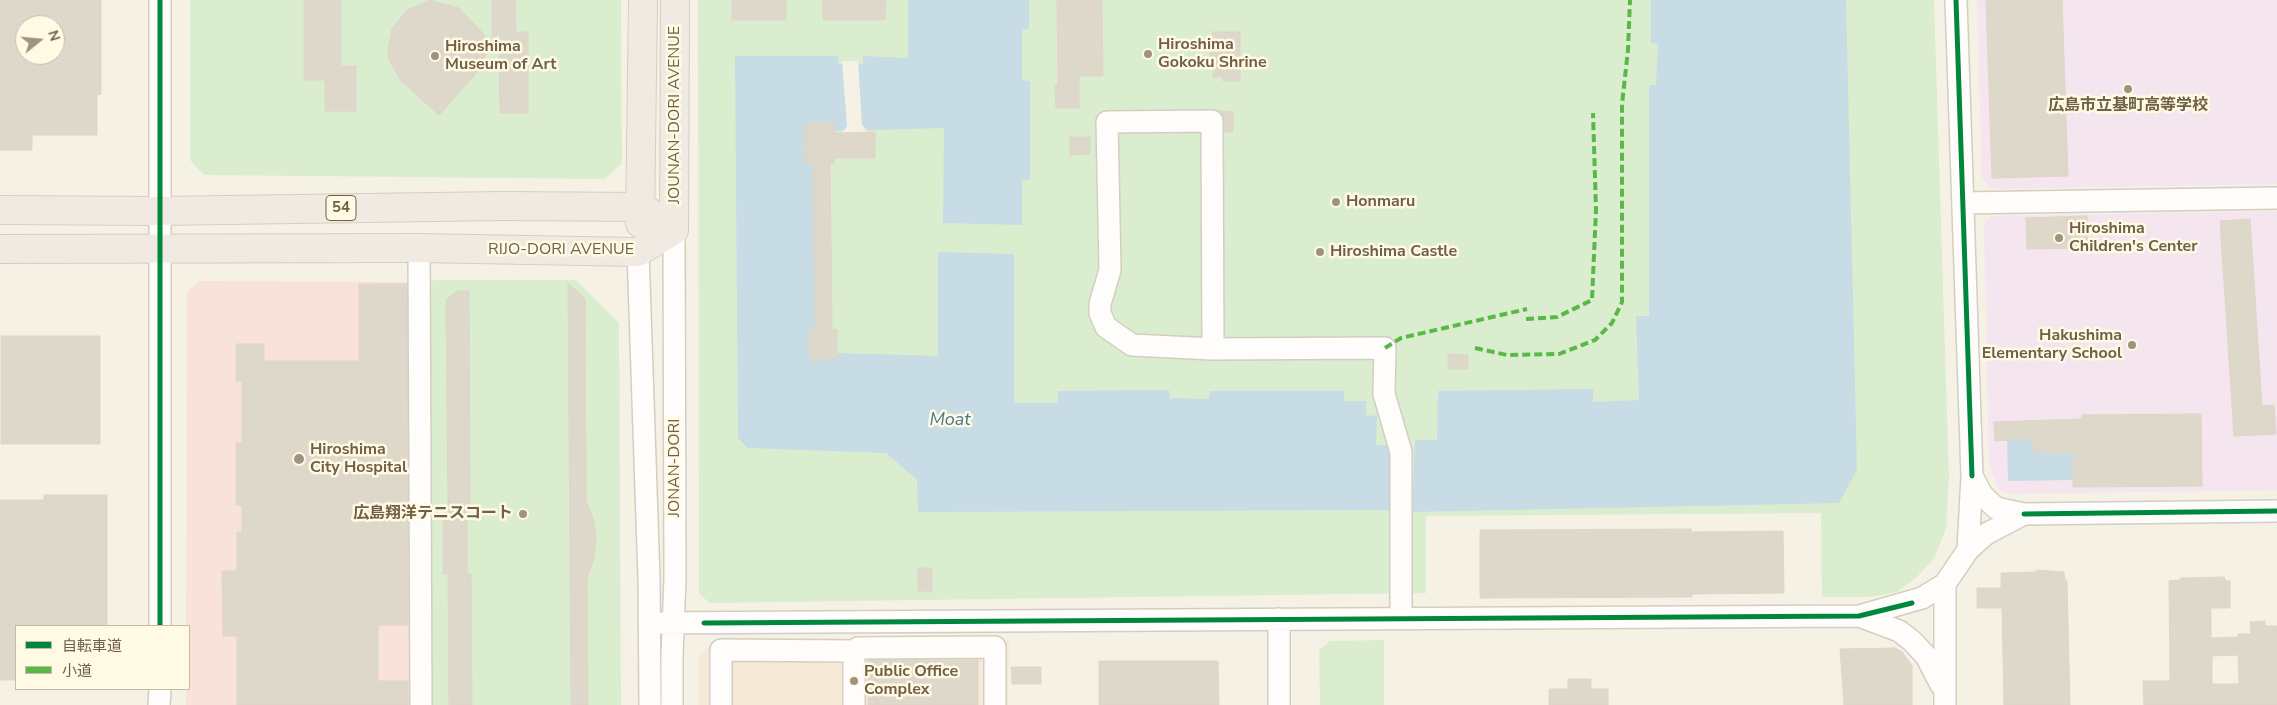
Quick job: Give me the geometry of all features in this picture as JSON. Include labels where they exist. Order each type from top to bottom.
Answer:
[{"type":"highway","name":"JOUNAN-DORI AVENUE","points":[[638,252],[642,207],[643,0]]},
{"type":"highway","name":"JOUNAN-DORI AVENUE","points":[[674,230],[675,0]]},
{"type":"highway","name":"54","points":[[0,210],[158,211],[502,206],[642,207]]},
{"type":"highway","points":[[642,207],[674,230]]},
{"type":"highway","name":"RIJO-DORI AVENUE","points":[[0,249],[419,248],[638,252],[674,230]]},
{"type":"street","points":[[160,0],[158,211],[161,384],[160,625]]},
{"type":"street","points":[[1956,0],[1972,476],[1968,550]]},
{"type":"street","points":[[1213,349],[1212,121],[1107,122],[1110,270],[1100,304],[1100,313],[1106,327],[1132,345],[1213,349],[1385,348],[1384,394],[1401,452],[1401,618]]},
{"type":"street","points":[[1963,203],[2277,198]]},
{"type":"street","name":"JONAN-DORI","points":[[672,705],[674,623],[674,230]]},
{"type":"street","points":[[419,248],[421,705]]},
{"type":"street","name":"JONAN-DORI","points":[[638,252],[650,705]]},
{"type":"street","points":[[1972,476],[1982,495],[1996,508],[2024,514],[2277,511]]},
{"type":"street","points":[[649,623],[1859,616],[1912,603],[1945,584],[1968,550],[1986,534],[2024,514]]},
{"type":"street","points":[[1944,698],[1945,584]]},
{"type":"street","points":[[1859,616],[1899,632],[1912,641],[1932,665],[1944,698]]},
{"type":"street","points":[[1278,705],[1279,619]]},
{"type":"street","points":[[721,705],[721,650],[854,651],[858,648],[995,647],[995,705]]},
{"type":"street","points":[[854,651],[854,705]]},
{"type":"street","points":[[160,690],[160,705]]},
{"type":"shaded area","name":"広島市立基町高等学校","points":[[1977,0],[2277,0],[2277,184],[1989,189],[1982,177]]},
{"type":"shaded area","name":"Hakushima Elementary School","points":[[2277,211],[2277,490],[2010,494],[1999,490],[1989,465],[1984,224],[1991,216]]},
{"type":"shaded area","name":"Hiroshima City Hospital","points":[[200,281],[410,282],[413,705],[186,705],[186,690],[190,690],[190,625],[186,625],[187,292]]},
{"type":"shaded area","name":"Public Office Complex","points":[[1009,640],[1008,705],[699,705],[699,657],[715,641]]},
{"type":"green space","points":[[190,0],[621,0],[622,163],[605,179],[204,175],[190,160]]},
{"type":"green space","name":"Hiroshima Castle","points":[[698,0],[1934,0],[1949,477],[1946,529],[1934,558],[1917,577],[1897,592],[1870,597],[1822,597],[1821,513],[1426,516],[1426,593],[709,603],[699,593]]},
{"type":"green space","name":"広島翔洋テニスコート","points":[[434,280],[576,280],[619,323],[621,705],[428,705],[425,288]]},
{"type":"green space","points":[[1384,640],[1384,705],[1320,705],[1319,650],[1330,641]]},
{"type":"water","name":"Moat","points":[[908,0],[1029,0],[1029,29],[1022,29],[1022,80],[1030,81],[1030,180],[1022,180],[1022,225],[943,223],[944,128],[832,131],[814,162],[816,332],[836,353],[938,356],[938,252],[1014,254],[1014,403],[1058,403],[1058,391],[1169,390],[1170,398],[1209,399],[1210,391],[1344,391],[1344,401],[1366,401],[1366,415],[1377,416],[1376,445],[1389,446],[1389,510],[918,512],[917,480],[886,453],[748,448],[738,438],[735,56],[838,56],[839,64],[863,64],[863,56],[908,58]]},
{"type":"water","points":[[1651,0],[1846,0],[1857,470],[1839,503],[1412,512],[1415,440],[1437,440],[1438,391],[1593,389],[1593,402],[1639,400],[1636,316],[1649,316],[1649,85],[1656,85],[1658,44],[1651,43]]},
{"type":"water","points":[[2033,439],[2035,452],[2073,453],[2073,480],[2008,481],[2007,440]]},
{"type":"pier","points":[[842,61],[858,61],[862,125],[868,132],[842,133],[847,126]]},
{"type":"building","points":[[0,0],[101,0],[101,94],[97,95],[97,135],[32,135],[32,150],[0,150]]},
{"type":"building","points":[[304,0],[341,0],[341,66],[356,66],[356,111],[325,111],[325,80],[304,80]]},
{"type":"building","name":"Hiroshima Museum of Art","points":[[430,0],[459,8],[492,43],[492,0],[515,0],[516,32],[528,32],[528,113],[500,113],[499,31],[474,76],[439,115],[401,81],[389,60],[388,49],[392,29],[407,10]]},
{"type":"building","points":[[732,0],[786,0],[786,20],[732,20]]},
{"type":"building","points":[[823,0],[886,0],[885,20],[823,20]]},
{"type":"building","points":[[1057,0],[1102,0],[1103,76],[1079,76],[1079,108],[1056,108],[1055,85],[1058,85]]},
{"type":"building","points":[[1986,0],[2062,0],[2068,176],[1992,178]]},
{"type":"building","points":[[1212,32],[1240,32],[1240,81],[1223,81],[1223,77],[1213,77],[1213,68],[1210,68],[1210,42],[1213,42]]},
{"type":"building","points":[[1220,111],[1233,112],[1233,132],[1225,132],[1224,120]]},
{"type":"building","points":[[834,123],[834,133],[875,132],[875,158],[834,158],[834,163],[830,163],[832,330],[837,329],[837,359],[811,360],[808,331],[815,331],[813,163],[805,163],[804,124]]},
{"type":"building","points":[[1070,137],[1090,137],[1090,154],[1070,155]]},
{"type":"building","points":[[2087,216],[2088,248],[2027,249],[2026,218]]},
{"type":"building","points":[[2250,219],[2262,406],[2274,405],[2276,434],[2234,436],[2220,221]]},
{"type":"building","points":[[568,283],[585,299],[586,500],[593,518],[596,538],[594,559],[587,578],[588,705],[571,705]]},
{"type":"building","name":"Hiroshima City Hospital","points":[[359,284],[407,284],[408,625],[378,625],[378,681],[408,681],[408,705],[237,705],[237,636],[223,636],[222,571],[237,571],[237,532],[242,532],[242,505],[236,505],[236,443],[242,443],[242,381],[236,381],[236,344],[264,344],[264,361],[359,361]]},
{"type":"building","points":[[457,291],[469,291],[470,506],[467,506],[467,574],[471,574],[472,705],[449,705],[448,574],[443,574],[443,506],[448,506],[446,300]]},
{"type":"building","points":[[1,336],[100,336],[100,444],[1,444]]},
{"type":"building","points":[[1448,354],[1468,355],[1468,369],[1448,369]]},
{"type":"building","points":[[2201,414],[2202,486],[2073,487],[2073,453],[2034,452],[2033,439],[1995,441],[1994,422],[2082,419],[2082,415]]},
{"type":"building","points":[[44,495],[107,495],[107,625],[15,625],[15,680],[0,680],[0,500],[44,500]]},
{"type":"building","points":[[1691,529],[1691,532],[1783,531],[1784,593],[1692,594],[1692,597],[1480,598],[1480,530]]},
{"type":"building","points":[[918,568],[932,568],[932,591],[918,591]]},
{"type":"building","points":[[2037,570],[2064,572],[2065,580],[2067,581],[2070,705],[2004,705],[2002,608],[1977,608],[1977,588],[2001,588],[2001,573],[2037,572]]},
{"type":"building","points":[[2224,577],[2226,581],[2230,581],[2230,608],[2211,608],[2211,638],[2238,637],[2238,634],[2251,634],[2250,622],[2265,621],[2265,626],[2277,626],[2277,705],[2144,705],[2143,681],[2170,681],[2169,581],[2181,580],[2181,578]],"holes":[[[2238,655],[2239,684],[2212,684],[2212,656]]]},
{"type":"building","points":[[1895,648],[1902,652],[1912,665],[1912,705],[1844,705],[1840,649]]},
{"type":"building","points":[[868,660],[978,660],[978,705],[868,705]]},
{"type":"building","points":[[1099,661],[1218,661],[1219,705],[1099,705]]},
{"type":"building","points":[[1011,667],[1041,667],[1041,684],[1012,684]]},
{"type":"building","points":[[1568,679],[1591,679],[1591,689],[1608,689],[1608,705],[1549,705],[1549,689],[1568,689]]},
{"type":"marked path","points":[[1475,348],[1507,355],[1559,354],[1595,340],[1612,323],[1622,302],[1622,104],[1628,50],[1630,0]]},
{"type":"marked path","points":[[1526,319],[1557,317],[1592,300],[1596,210],[1593,113]]},
{"type":"marked path","points":[[1385,348],[1401,338],[1527,309]]},
{"type":"cycle path","points":[[160,0],[160,625]]},
{"type":"cycle path","points":[[1956,0],[1972,476]]},
{"type":"cycle path","points":[[2024,514],[2277,511]]},
{"type":"cycle path","points":[[704,623],[1859,616],[1912,603]]},
{"type":"place","name":"Hiroshima Gokoku Shrine","points":[[1148,54]]},
{"type":"place","name":"Hiroshima Museum of Art","points":[[435,56]]},
{"type":"place","name":"広島市立基町高等学校","points":[[2128,89]]},
{"type":"place","name":"Honmaru","points":[[1336,202]]},
{"type":"place","name":"Hiroshima Children's Center","points":[[2059,238]]},
{"type":"place","name":"Hiroshima Castle","points":[[1320,252]]},
{"type":"place","name":"Hakushima Elementary School","points":[[2132,345]]},
{"type":"place","name":"Hiroshima City Hospital","points":[[299,459]]},
{"type":"place","name":"広島翔洋テニスコート","points":[[523,514]]},
{"type":"place","name":"Public Office Complex","points":[[854,681]]}]
